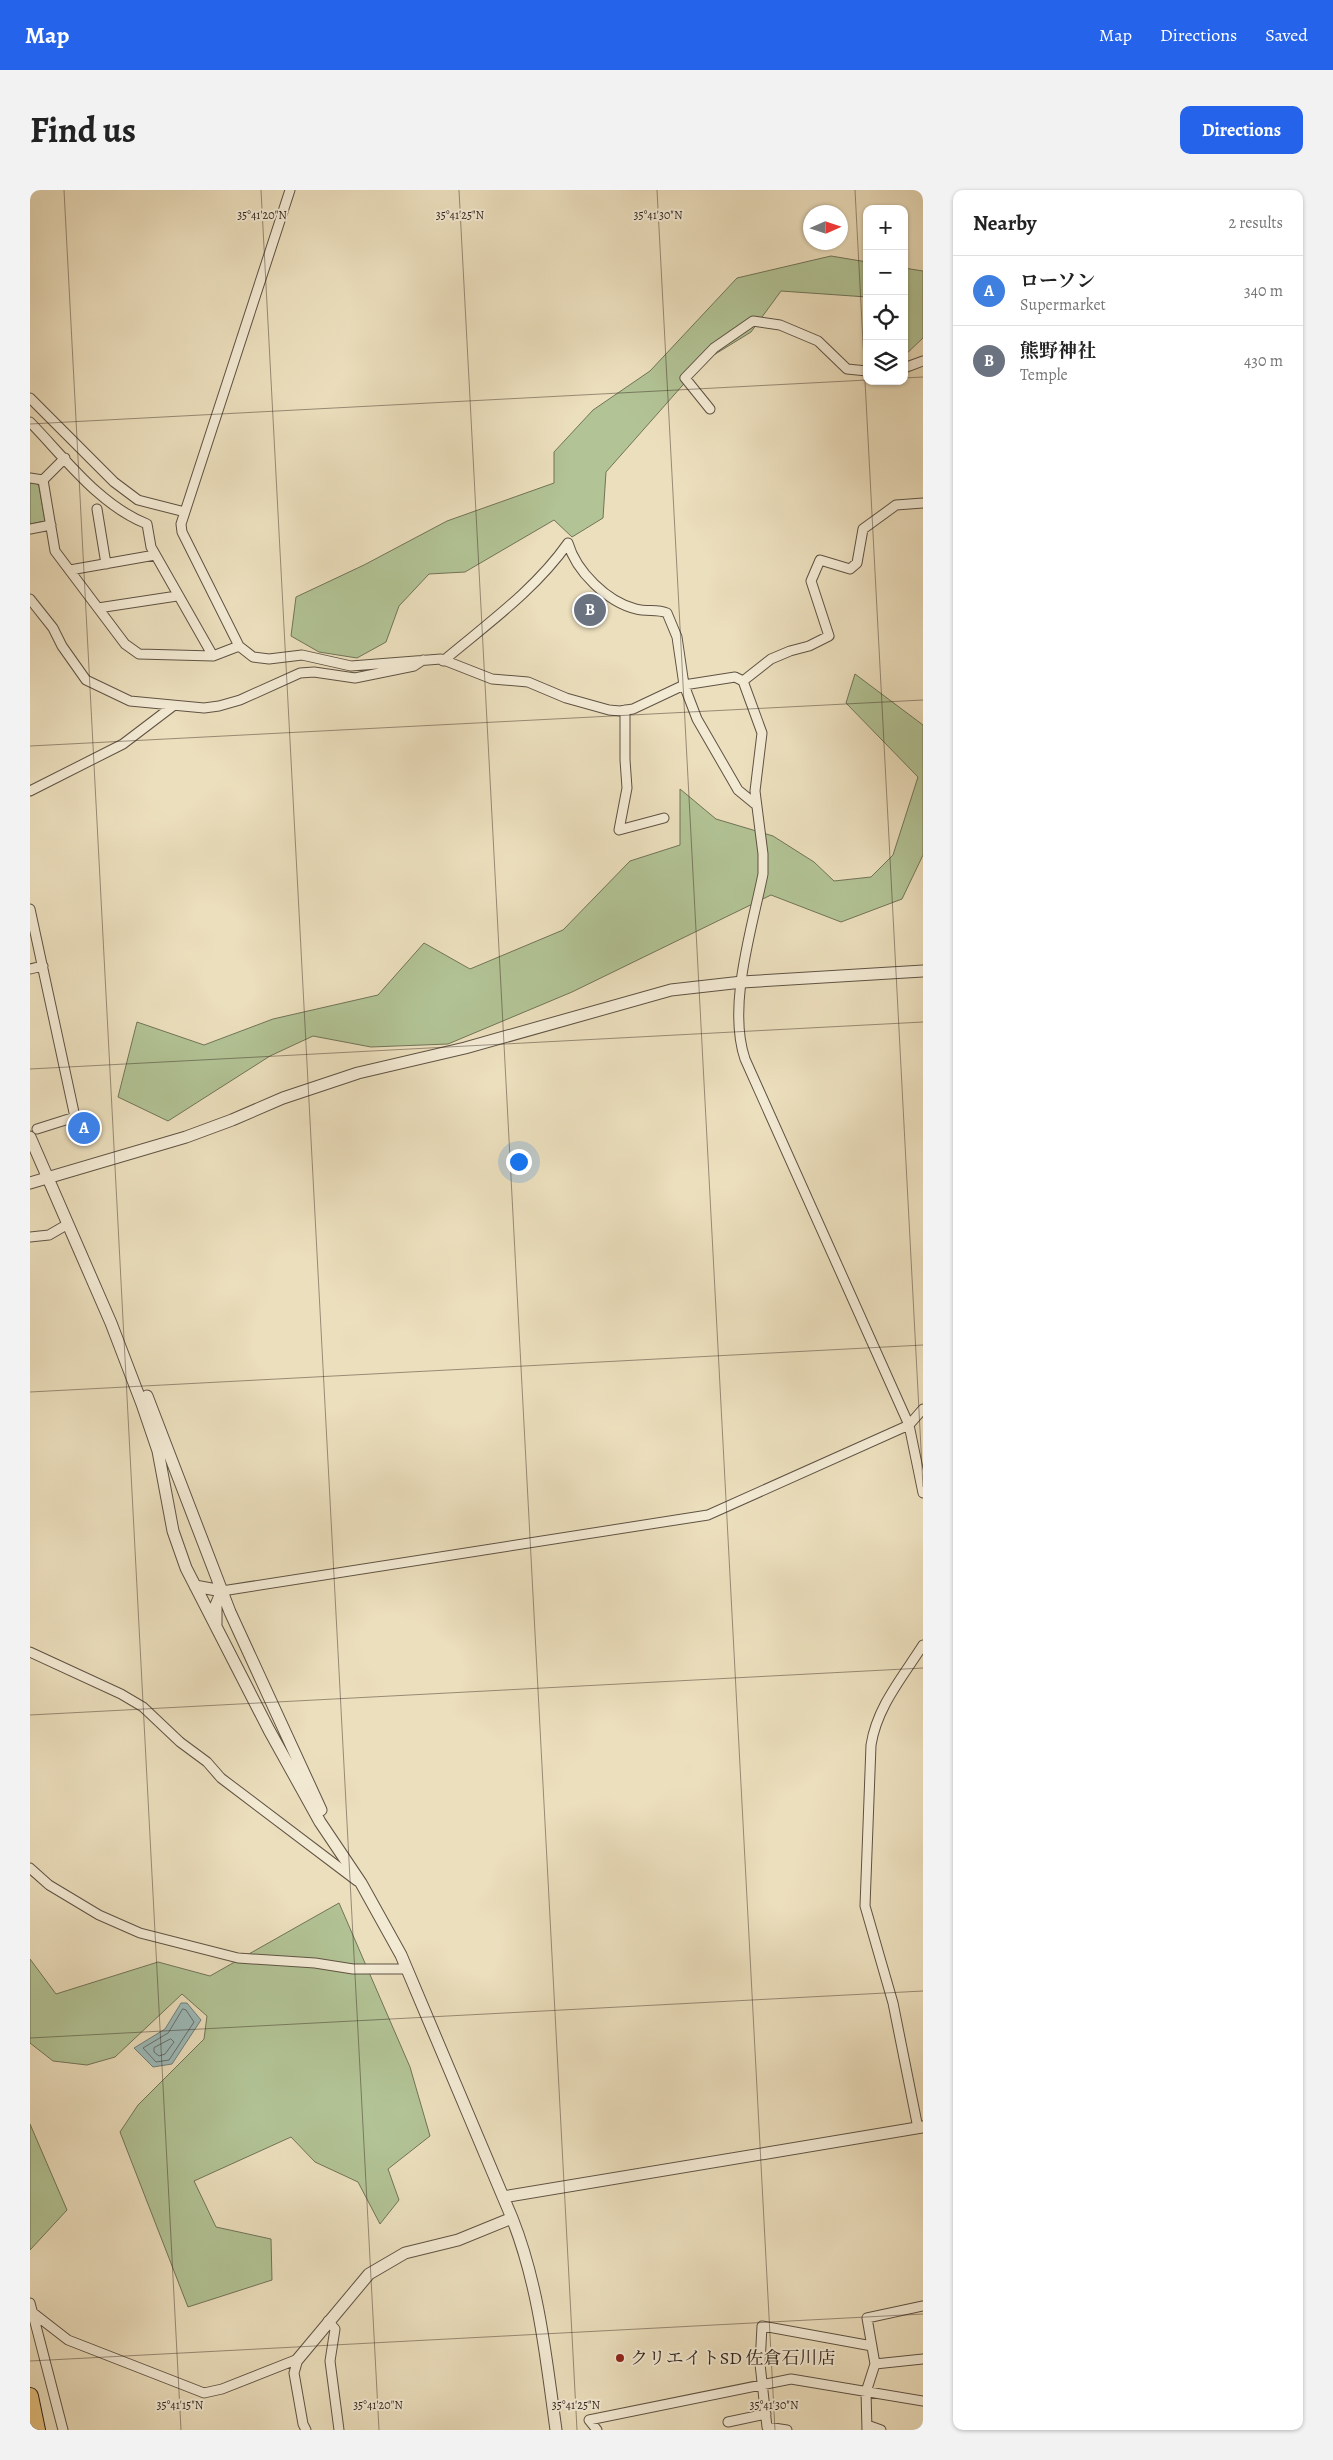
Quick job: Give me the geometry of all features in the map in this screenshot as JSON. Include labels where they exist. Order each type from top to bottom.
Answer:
[{"type":"highway","points":[[30,2396],[37,2430]]},
{"type":"street","points":[[290,190],[181,524],[182,532],[239,646],[253,657],[269,659],[302,655],[351,666],[423,660],[443,661],[492,679],[528,682],[566,698],[609,710],[626,710],[684,685],[735,677],[743,681],[762,734],[755,804],[763,874],[737,1008],[738,1031],[745,1058],[909,1425],[923,1493]]},
{"type":"street","points":[[710,409],[685,378],[714,348],[753,321],[780,325],[818,341],[847,369],[863,371]]},
{"type":"street","points":[[908,367],[923,361]]},
{"type":"street","points":[[30,398],[114,482],[138,500],[185,512]]},
{"type":"street","points":[[30,422],[106,500],[128,516],[146,524],[151,547],[155,555],[213,656]]},
{"type":"street","points":[[43,480],[65,458]]},
{"type":"street","points":[[30,478],[43,480]]},
{"type":"street","points":[[43,480],[55,551],[125,644],[139,654],[213,656],[239,646]]},
{"type":"street","points":[[743,681],[771,660],[790,651],[809,646],[829,636],[811,581],[820,560],[850,569],[857,563],[863,529],[896,505],[923,503]]},
{"type":"street","points":[[97,509],[106,564]]},
{"type":"street","points":[[30,529],[51,525]]},
{"type":"street","points":[[443,661],[533,585],[554,564],[568,543],[577,564],[616,600],[635,609],[658,610],[667,613],[677,637],[684,685],[697,720],[738,790],[755,804]]},
{"type":"street","points":[[70,570],[155,555]]},
{"type":"street","points":[[98,608],[177,596]]},
{"type":"street","points":[[30,599],[54,628],[62,646],[86,680],[130,701],[204,708],[219,706],[240,700],[300,673],[314,672],[355,678],[414,666],[423,660]]},
{"type":"street","points":[[30,791],[123,744],[174,706]]},
{"type":"street","points":[[626,710],[625,760],[627,788],[618,830],[664,818]]},
{"type":"street","points":[[30,909],[75,1117],[33,1133],[48,1178],[111,1323],[158,1451],[173,1531],[186,1568],[320,1822],[361,1884],[387,1928],[406,1968],[512,2218],[524,2248],[534,2289],[556,2430]]},
{"type":"street","points":[[30,969],[43,966]]},
{"type":"street","points":[[30,1183],[186,1137],[283,1098],[358,1073],[465,1048],[671,990],[742,982],[923,971]]},
{"type":"street","points":[[30,1238],[49,1235],[68,1224]]},
{"type":"street","points":[[111,1323],[123,1340],[149,1400],[222,1591],[343,1856]]},
{"type":"street","points":[[195,1586],[222,1591],[708,1515],[909,1425],[923,1409]]},
{"type":"street","points":[[216,1627],[216,1605],[222,1591]]},
{"type":"street","points":[[503,2197],[920,2128],[893,2003],[865,1906],[871,1745],[874,1725],[882,1708],[923,1645]]},
{"type":"street","points":[[30,1652],[121,1694],[143,1707],[180,1742],[208,1762],[221,1778],[361,1884]]},
{"type":"street","points":[[30,1868],[49,1885],[99,1914],[140,1933],[179,1941],[238,1958],[316,1963],[353,1969],[406,1968]]},
{"type":"street","points":[[306,2430],[303,2424],[294,2373],[298,2359],[362,2280],[391,2260],[417,2249],[458,2240],[512,2218]]},
{"type":"street","points":[[881,2430],[867,2427],[866,2392],[874,2364],[867,2318],[923,2306]]},
{"type":"street","points":[[31,2308],[68,2340],[204,2393],[222,2389],[298,2359]]},
{"type":"street","points":[[31,2308],[63,2430]]},
{"type":"street","points":[[328,2321],[335,2329],[330,2361],[339,2430]]},
{"type":"street","points":[[787,2430],[767,2427],[760,2364],[762,2326],[872,2346]]},
{"type":"street","points":[[874,2364],[923,2359]]},
{"type":"street","points":[[597,2430],[590,2420],[790,2379],[923,2401]]},
{"type":"street","points":[[728,2422],[766,2414]]},
{"type":"green space","points":[[831,256],[863,261],[863,297],[781,291],[751,332],[704,361],[606,472],[603,518],[572,537],[554,520],[465,572],[429,574],[399,606],[386,642],[357,658],[319,652],[291,636],[296,597],[364,565],[447,521],[554,483],[554,452],[593,410],[650,371],[737,278]]},
{"type":"green space","points":[[908,269],[923,271],[923,338],[908,352]]},
{"type":"green space","points":[[30,483],[36,483],[39,486],[45,521],[30,524]]},
{"type":"green space","points":[[855,674],[923,725],[923,855],[902,899],[841,922],[771,895],[572,992],[448,1044],[371,1047],[313,1036],[270,1056],[168,1121],[118,1097],[137,1022],[204,1045],[273,1019],[378,995],[424,943],[470,969],[563,930],[630,861],[680,845],[680,789],[716,819],[773,836],[814,862],[834,881],[871,877],[893,855],[918,777],[846,703]]},
{"type":"green space","points":[[339,1903],[410,2067],[430,2136],[388,2169],[399,2200],[380,2224],[358,2182],[315,2162],[291,2137],[194,2181],[216,2227],[271,2239],[272,2280],[188,2307],[120,2132],[138,2105],[204,2039],[207,2016],[182,1994],[115,2057],[87,2065],[53,2061],[30,2043],[30,1959],[56,1994],[158,1962],[210,1976]]},
{"type":"green space","points":[[30,2124],[67,2210],[30,2250]]},
{"type":"water","points":[[181,2003],[187,2003],[201,2020],[172,2064],[153,2067],[134,2048],[165,2029]]},
{"type":"place","name":"熊野神社","points":[[590,610]]},
{"type":"place","name":"ローソン","points":[[84,1128]]},
{"type":"place","name":"クリエイトSD 佐倉石川店","points":[[620,2358]]}]
